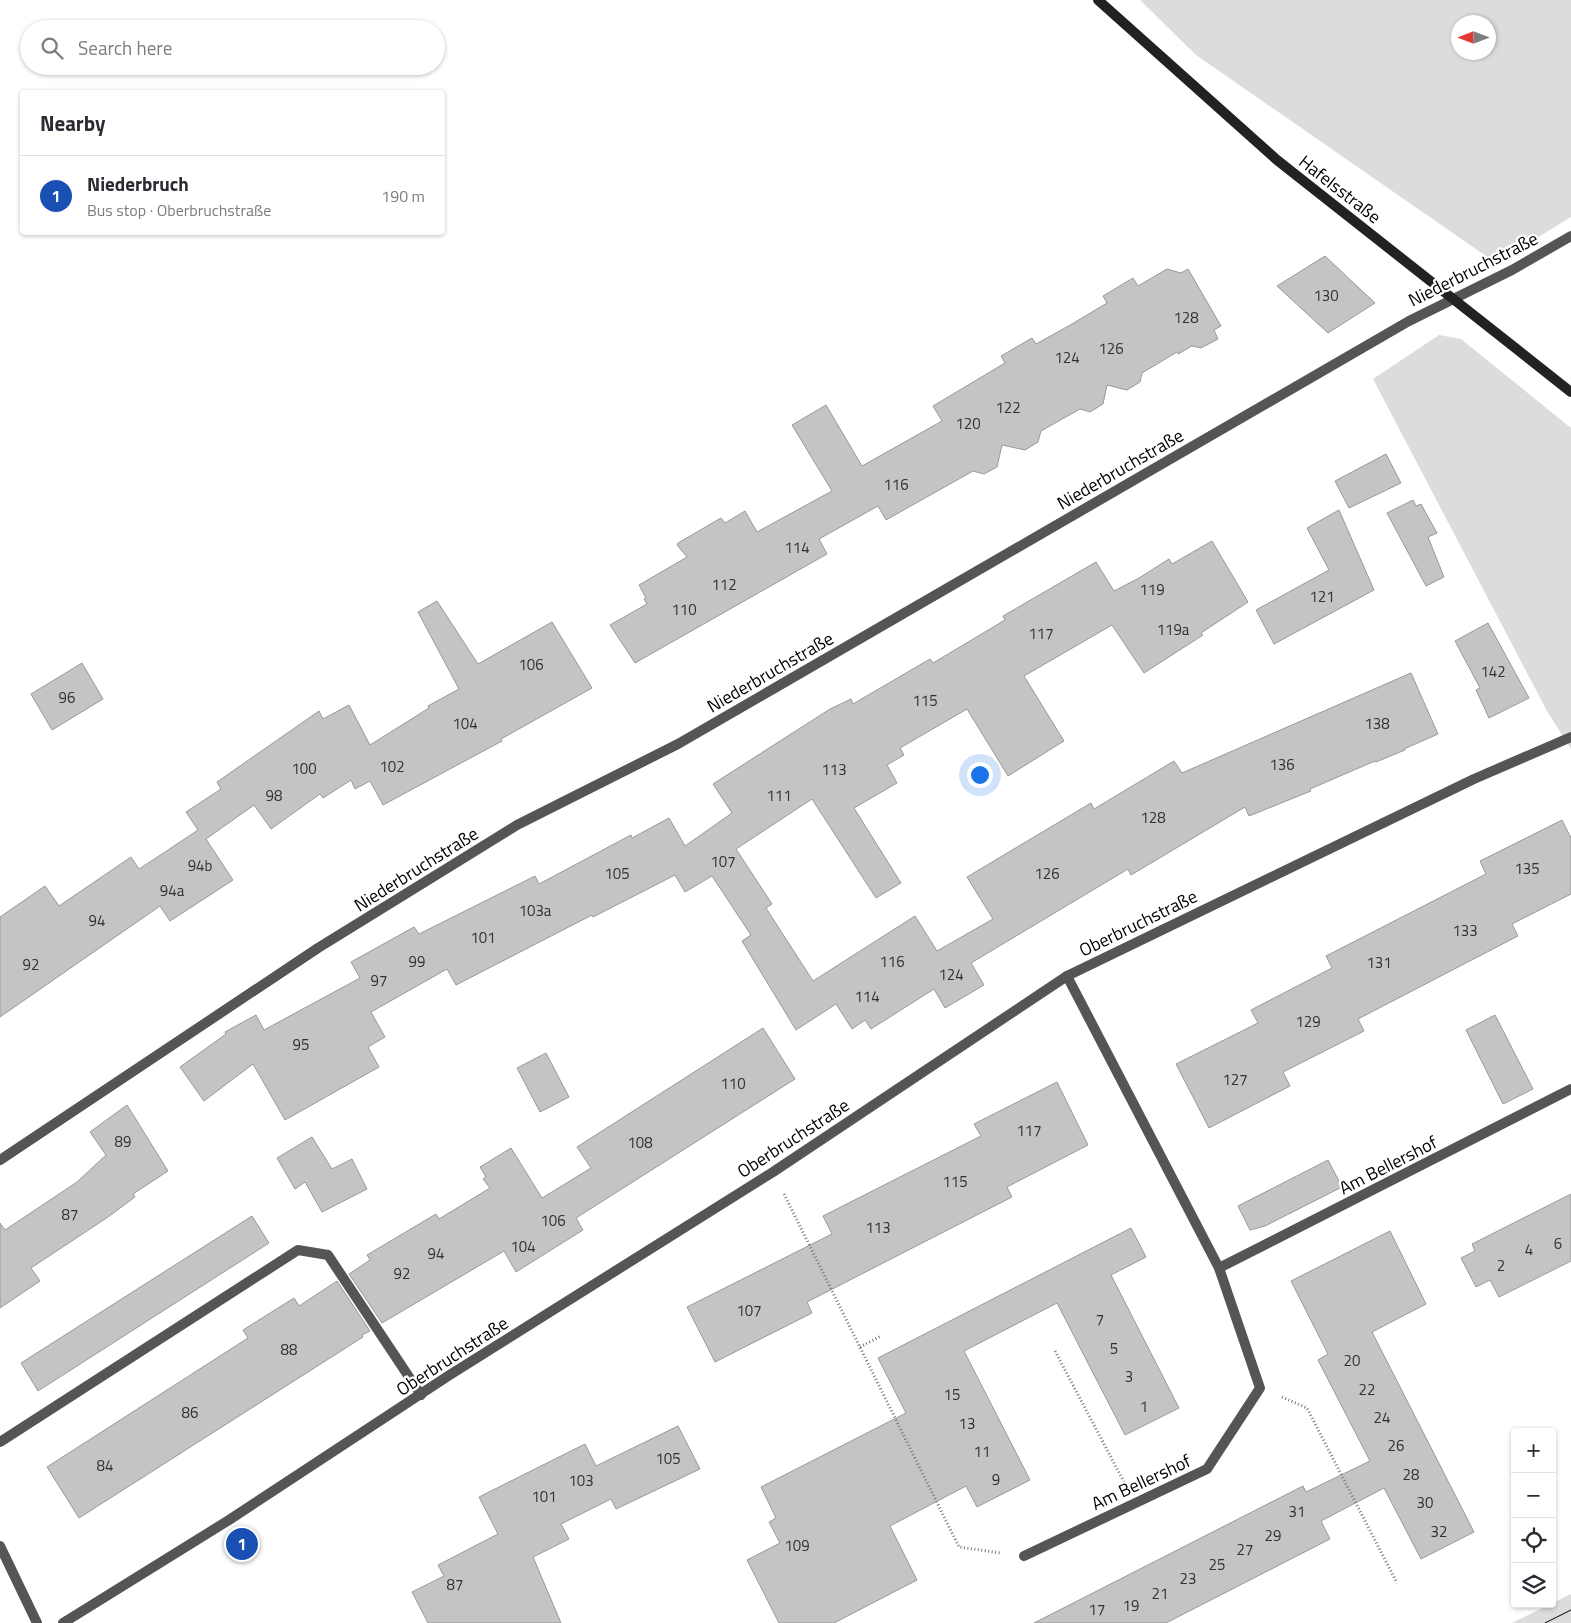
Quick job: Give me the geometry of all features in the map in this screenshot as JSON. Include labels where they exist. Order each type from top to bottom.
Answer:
[{"type":"main road","name":"Hafelsstraße","points":[[1098,0],[1277,160],[1571,392]]},
{"type":"street","name":"Niederbruchstraße","points":[[0,1160],[318,948],[517,826],[678,744],[1408,321],[1512,270],[1571,236]]},
{"type":"street","name":"Oberbruchstraße","points":[[63,1623],[229,1520],[421,1395],[773,1172],[1067,976],[1474,779],[1571,737]]},
{"type":"street","points":[[1067,976],[1219,1268],[1260,1388]]},
{"type":"street","name":"Am Bellershof","points":[[1219,1268],[1571,1089]]},
{"type":"street","points":[[0,1442],[298,1250],[328,1255],[421,1395]]},
{"type":"street","name":"Am Bellershof","points":[[1024,1556],[1208,1469],[1260,1388]]},
{"type":"street","points":[[0,1546],[37,1623]]},
{"type":"path","points":[[773,1172],[958,1547],[1024,1556]]},
{"type":"path","points":[[860,1347],[881,1336]]},
{"type":"path","points":[[1055,1351],[1135,1503]]},
{"type":"path","points":[[1260,1388],[1307,1408],[1398,1584]]},
{"type":"shaded area","points":[[1140,0],[1571,0],[1571,217],[1496,263],[1196,55]]},
{"type":"shaded area","points":[[1439,335],[1461,339],[1571,428],[1571,749],[1547,711],[1373,379]]},
{"type":"shaded area","points":[[1571,1594],[1571,1623],[1512,1623],[1543,1608],[1556,1608],[1556,1601]]},
{"type":"building","points":[[1325,256],[1375,303],[1328,333],[1277,286]]},
{"type":"building","points":[[1167,269],[1181,273],[1188,269],[1221,326],[1214,330],[1218,339],[1201,348],[1192,346],[1178,354],[1177,352],[1142,373],[1140,382],[1127,390],[1107,385],[1103,404],[1090,412],[1080,409],[1041,431],[1038,442],[1025,450],[1002,445],[997,467],[984,474],[973,471],[886,520],[878,506],[819,539],[827,554],[635,663],[610,625],[647,604],[639,585],[687,557],[677,545],[678,543],[721,518],[725,523],[745,511],[757,532],[832,491],[792,425],[826,405],[862,466],[942,421],[933,406],[1005,363],[1001,356],[1032,338],[1036,344],[1072,324],[1107,303],[1103,296],[1133,278],[1138,286]]},
{"type":"building","points":[[1386,454],[1401,483],[1349,508],[1335,481]]},
{"type":"building","points":[[1413,500],[1416,506],[1421,504],[1437,533],[1428,537],[1444,577],[1426,586],[1387,513]]},
{"type":"building","points":[[1339,510],[1374,590],[1274,644],[1256,610],[1329,570],[1307,528]]},
{"type":"building","points":[[1212,541],[1248,602],[1201,633],[1203,635],[1144,673],[1112,625],[1024,676],[1064,741],[1008,776],[967,709],[900,748],[904,755],[887,765],[897,783],[854,808],[901,883],[876,898],[812,799],[736,849],[772,904],[766,908],[813,981],[915,916],[937,951],[993,919],[967,877],[1091,803],[1094,809],[1174,761],[1182,773],[1411,673],[1438,734],[1405,750],[1310,789],[1311,791],[1249,816],[1245,807],[1131,875],[1128,869],[971,963],[984,985],[945,1008],[934,989],[871,1029],[865,1020],[852,1029],[836,1004],[796,1030],[742,941],[751,935],[712,876],[685,892],[675,875],[593,917],[592,915],[456,985],[447,969],[371,1012],[385,1037],[368,1047],[379,1067],[285,1120],[253,1064],[204,1101],[180,1067],[226,1034],[225,1032],[256,1015],[264,1030],[360,978],[351,962],[414,927],[419,934],[535,876],[539,884],[631,835],[632,838],[669,818],[685,846],[732,813],[713,784],[830,709],[851,699],[853,704],[930,659],[933,663],[1005,620],[1003,616],[1096,562],[1114,591],[1169,559],[1172,564]]},
{"type":"building","points":[[437,601],[478,664],[552,622],[592,688],[501,739],[502,741],[383,805],[370,781],[355,789],[351,780],[323,798],[320,794],[271,829],[254,805],[206,839],[233,880],[170,921],[160,906],[0,1017],[0,917],[45,886],[59,906],[131,857],[139,869],[198,830],[186,812],[221,789],[217,782],[319,711],[323,719],[349,705],[370,745],[429,708],[428,706],[459,689],[418,612]]},
{"type":"building","points":[[1488,623],[1529,698],[1489,718],[1476,690],[1480,688],[1455,641]]},
{"type":"building","points":[[82,663],[103,699],[52,730],[31,694]]},
{"type":"building","points":[[1562,820],[1571,838],[1571,894],[1512,924],[1518,936],[1358,1019],[1364,1031],[1283,1072],[1290,1086],[1209,1128],[1176,1064],[1258,1023],[1251,1010],[1332,968],[1326,956],[1486,874],[1480,861]]},
{"type":"building","points":[[1495,1015],[1533,1089],[1503,1104],[1466,1030]]},
{"type":"building","points":[[763,1028],[795,1079],[576,1218],[583,1230],[516,1272],[504,1251],[382,1323],[349,1274],[370,1260],[367,1255],[436,1214],[439,1219],[490,1188],[483,1179],[486,1177],[480,1167],[511,1148],[542,1198],[591,1168],[577,1147]]},
{"type":"building","points":[[546,1053],[569,1097],[540,1112],[517,1068]]},
{"type":"building","points":[[1057,1082],[1088,1145],[1007,1187],[1012,1197],[807,1302],[812,1313],[715,1362],[687,1307],[832,1234],[823,1216],[981,1136],[974,1124]]},
{"type":"building","points":[[127,1105],[168,1171],[133,1194],[135,1197],[108,1217],[31,1268],[40,1281],[0,1308],[0,1223],[5,1230],[77,1182],[106,1155],[90,1132]]},
{"type":"building","points":[[312,1137],[332,1169],[352,1159],[367,1189],[322,1212],[305,1182],[295,1189],[277,1158]]},
{"type":"building","points":[[1328,1160],[1342,1187],[1265,1226],[1250,1230],[1238,1206]]},
{"type":"building","points":[[1571,1194],[1571,1261],[1499,1297],[1490,1280],[1476,1287],[1461,1258],[1475,1251],[1472,1244]]},
{"type":"building","points":[[252,1216],[269,1243],[38,1391],[21,1363]]},
{"type":"building","points":[[1131,1228],[1146,1257],[1111,1275],[1179,1408],[1125,1435],[1057,1303],[964,1351],[1030,1480],[977,1507],[966,1486],[890,1526],[917,1580],[834,1623],[779,1623],[747,1560],[780,1543],[769,1522],[776,1518],[761,1487],[906,1413],[878,1358]]},
{"type":"building","points":[[1390,1231],[1426,1304],[1372,1332],[1474,1532],[1421,1559],[1384,1488],[1321,1521],[1330,1539],[1166,1623],[1034,1623],[1303,1486],[1306,1492],[1370,1461],[1318,1360],[1328,1354],[1291,1281]]},
{"type":"building","points":[[337,1281],[370,1331],[79,1518],[47,1467],[248,1338],[243,1330],[294,1298],[299,1306]]},
{"type":"building","points":[[678,1426],[700,1469],[616,1509],[611,1499],[561,1524],[569,1539],[533,1557],[561,1623],[428,1623],[412,1592],[444,1576],[438,1565],[498,1534],[479,1497],[585,1444],[596,1466]]},
{"type":"tram line","points":[[1545,1623],[1571,1610]]},
{"type":"place","name":"Niederbruch","points":[[242,1544]]}]
